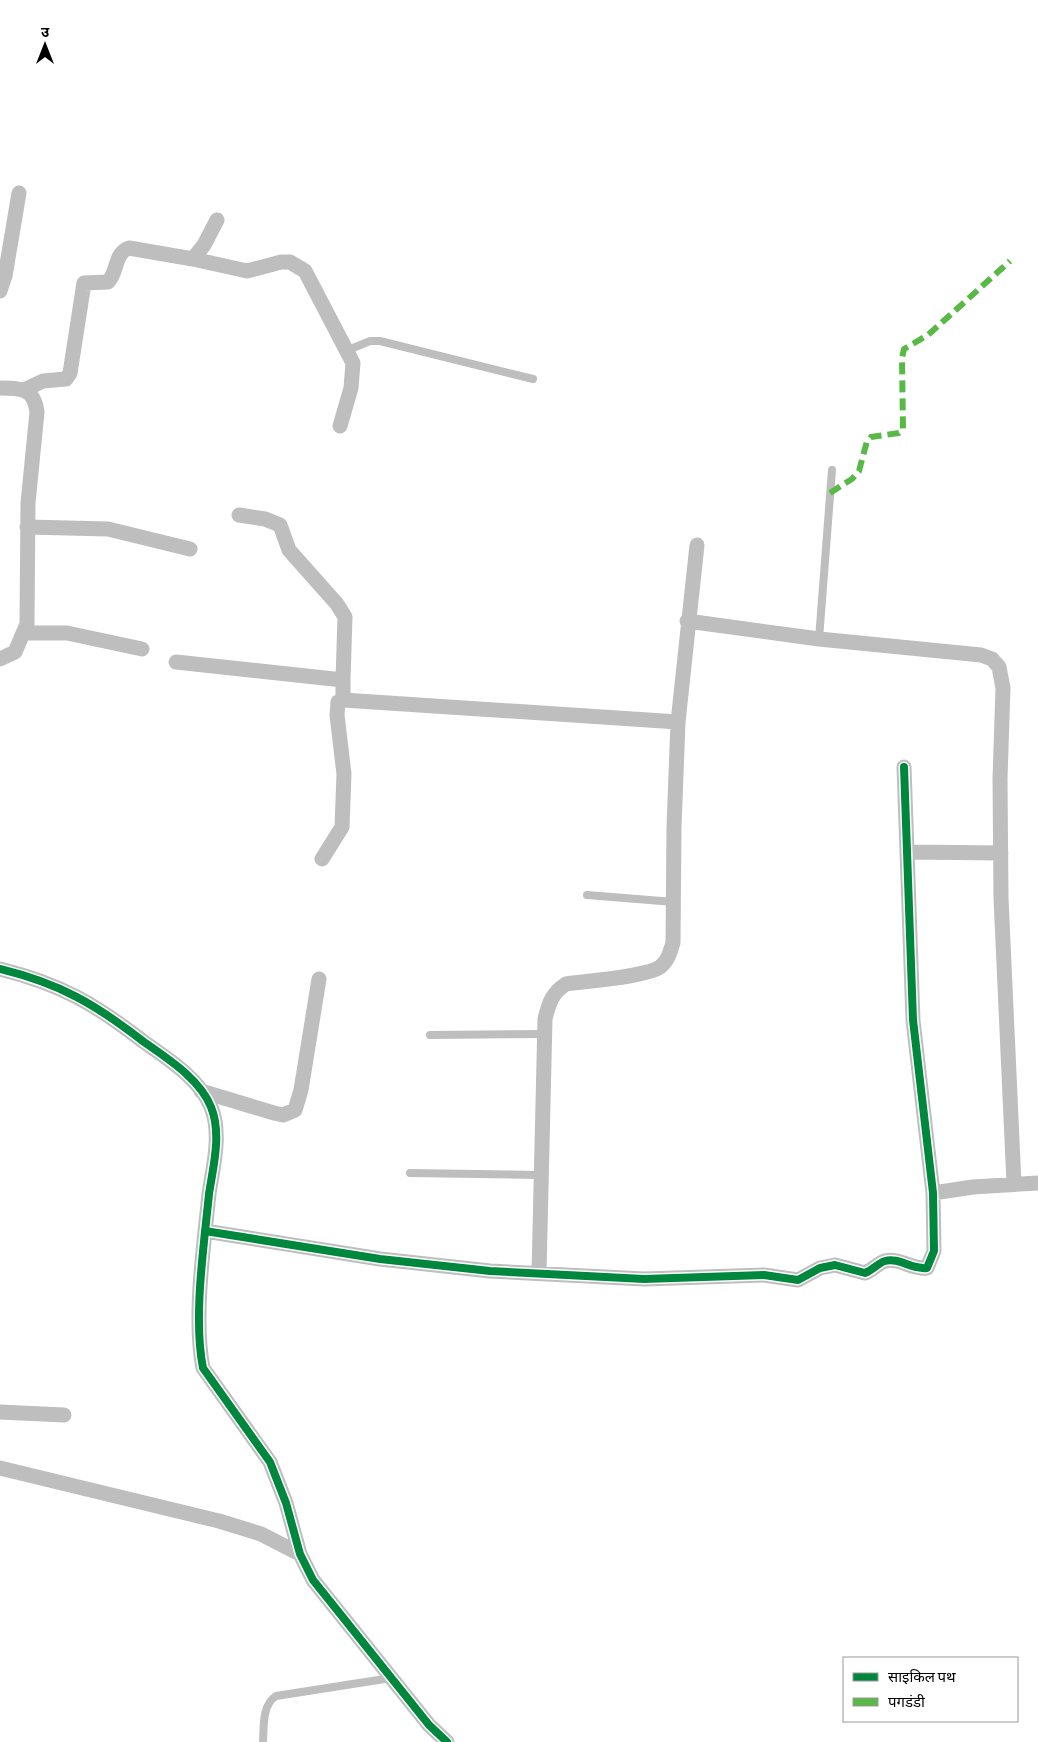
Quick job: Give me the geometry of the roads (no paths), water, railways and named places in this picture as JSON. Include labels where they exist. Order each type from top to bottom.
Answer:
[{"type":"street","points":[[0,291],[6,276],[19,193]]},
{"type":"street","points":[[193,259],[204,245],[217,220]]},
{"type":"street","points":[[24,390],[42,381],[66,379],[73,364],[81,288],[88,281],[108,282],[112,278],[120,254],[124,250],[129,248],[247,271],[281,262],[290,262],[305,271],[348,350],[353,363],[353,378],[340,426]]},
{"type":"street","points":[[0,388],[24,390],[31,394],[36,401],[37,412],[29,480],[27,624],[16,652],[0,659]]},
{"type":"street","points":[[239,515],[265,519],[280,525],[289,550],[337,604],[345,617],[344,700]]},
{"type":"street","points":[[27,527],[108,529],[190,549]]},
{"type":"street","points":[[540,1273],[545,1034],[548,1003],[555,991],[566,984],[646,972],[660,967],[669,957],[673,943],[678,722],[696,545]]},
{"type":"street","points":[[687,621],[819,639],[981,655],[992,659],[999,667],[1003,688],[1001,853],[1004,973],[1014,1184]]},
{"type":"street","points":[[24,633],[67,633],[142,649]]},
{"type":"street","points":[[176,662],[343,680]]},
{"type":"street","points":[[322,858],[339,835],[342,827],[344,774],[337,715],[338,702],[344,700],[678,722]]},
{"type":"street","points":[[205,1230],[389,1260],[490,1271],[644,1279],[764,1275],[798,1280],[829,1265],[865,1273],[888,1260],[895,1260],[917,1269],[928,1268],[934,1251],[933,1193],[913,1020],[904,767]]},
{"type":"street","points":[[907,852],[1001,853]]},
{"type":"street","points":[[0,969],[47,983],[84,999],[184,1072],[201,1091],[211,1107],[216,1133],[205,1230],[199,1336],[203,1368],[270,1462],[286,1502],[300,1554],[321,1593],[429,1725],[447,1742]]},
{"type":"street","points":[[201,1091],[283,1115],[295,1110],[301,1090],[319,979]]},
{"type":"street","points":[[933,1193],[1038,1183]]},
{"type":"street","points":[[0,1412],[64,1415]]},
{"type":"street","points":[[0,1468],[228,1524],[261,1534],[300,1554]]},
{"type":"lane","points":[[348,350],[360,344],[380,341],[533,379]]},
{"type":"lane","points":[[819,639],[832,470]]},
{"type":"lane","points":[[587,895],[674,902]]},
{"type":"lane","points":[[430,1035],[545,1034]]},
{"type":"lane","points":[[410,1173],[542,1175]]},
{"type":"lane","points":[[263,1742],[266,1709],[269,1701],[276,1696],[392,1678]]}]
